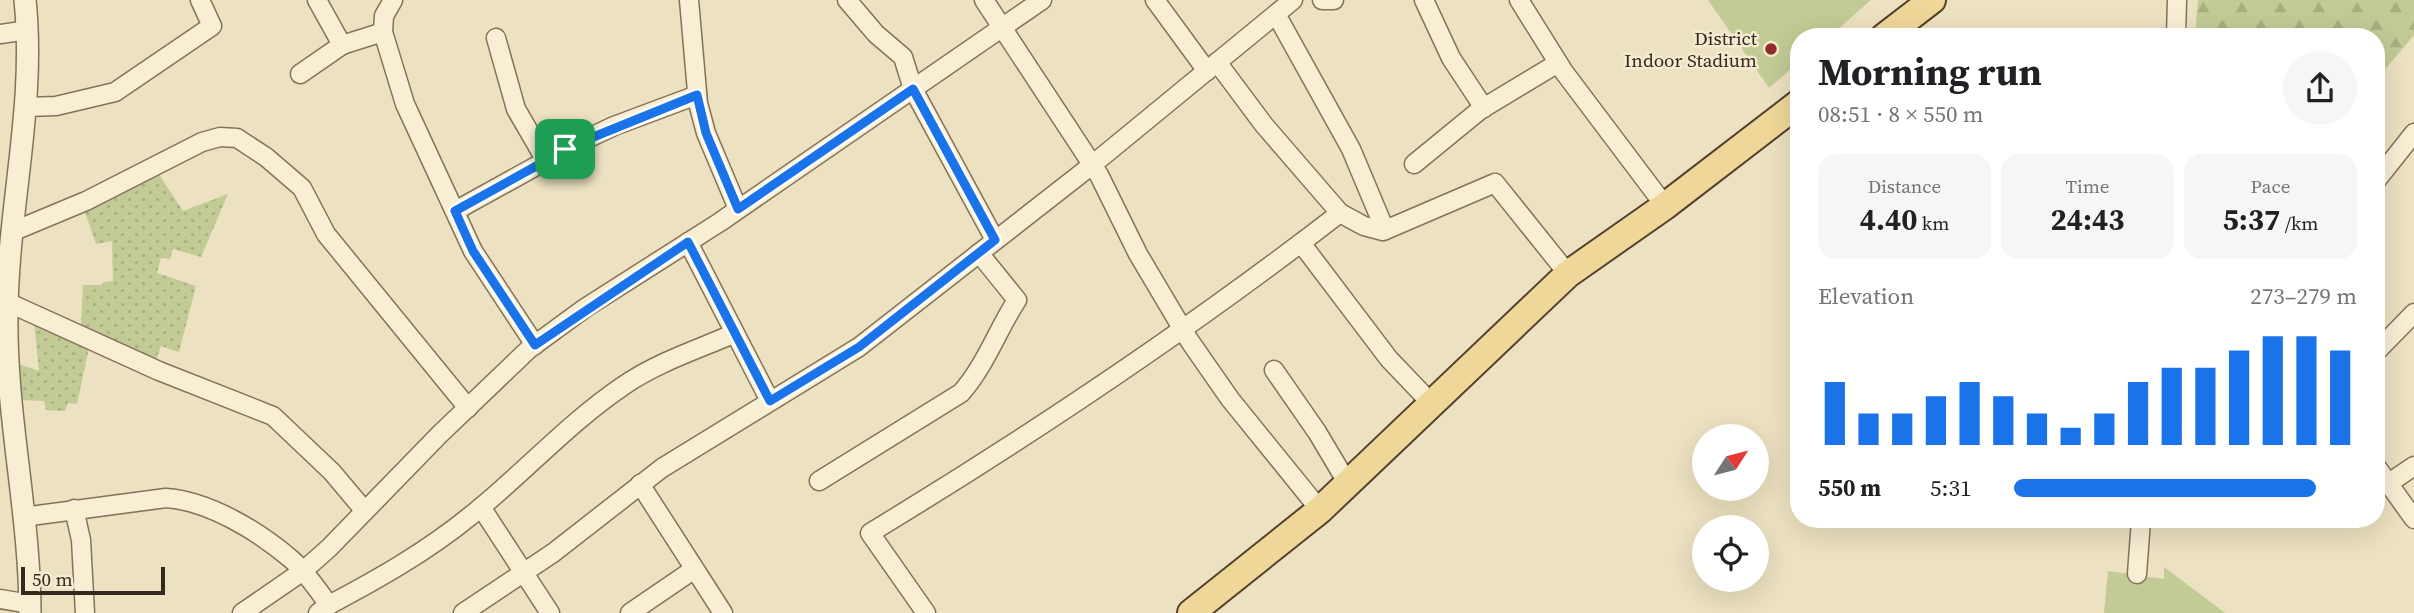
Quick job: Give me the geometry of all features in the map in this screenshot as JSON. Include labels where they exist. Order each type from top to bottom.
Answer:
[{"type":"main road","points":[[1896,28],[1932,0]]},
{"type":"main road","points":[[1191,613],[1320,510],[1568,274],[1665,206],[1790,110]]},
{"type":"street","points":[[0,599],[30,609],[3,326],[7,302],[5,273],[14,231],[26,107],[28,30],[25,0]]},
{"type":"street","points":[[26,107],[56,106],[116,92],[212,26],[200,0]]},
{"type":"street","points":[[317,0],[342,45]]},
{"type":"street","points":[[393,0],[384,16],[383,32],[405,104],[473,251],[535,345]]},
{"type":"street","points":[[689,0],[697,95],[706,133],[738,209]]},
{"type":"street","points":[[847,0],[876,34],[903,57],[913,89],[995,240]]},
{"type":"street","points":[[984,0],[1092,165],[1138,254],[1183,330],[1230,399],[1320,510]]},
{"type":"street","points":[[242,613],[303,570],[535,345],[1042,0]]},
{"type":"street","points":[[1155,0],[1340,212],[1364,226],[1385,230],[1496,183],[1568,274]]},
{"type":"street","points":[[463,613],[523,573],[640,484],[859,347],[1092,165],[1293,0]]},
{"type":"street","points":[[1322,0],[1334,0]]},
{"type":"street","points":[[1424,0],[1451,58],[1484,108]]},
{"type":"street","points":[[1519,0],[1558,63],[1665,206]]},
{"type":"street","points":[[2176,28],[2177,0]]},
{"type":"street","points":[[1276,14],[1351,149],[1385,230]]},
{"type":"street","points":[[0,34],[28,30]]},
{"type":"street","points":[[300,74],[342,45],[383,32]]},
{"type":"street","points":[[496,38],[516,109],[545,159]]},
{"type":"street","points":[[1414,164],[1484,108],[1558,63]]},
{"type":"street","points":[[455,211],[545,159],[614,126],[697,95]]},
{"type":"street","points":[[2385,170],[2414,133]]},
{"type":"street","points":[[14,231],[86,201],[202,142],[220,137],[237,138],[266,157],[302,188],[326,234],[468,408]]},
{"type":"street","points":[[926,613],[870,533],[997,456],[1183,330],[1340,212]]},
{"type":"street","points":[[688,242],[720,300],[733,334],[770,401]]},
{"type":"street","points":[[1301,243],[1389,359],[1432,404]]},
{"type":"street","points":[[819,481],[961,393],[978,373],[996,332],[1017,300],[979,253]]},
{"type":"street","points":[[7,302],[159,371],[273,416],[332,472],[364,510]]},
{"type":"street","points":[[2385,343],[2414,313]]},
{"type":"street","points":[[23,517],[166,498],[183,499],[216,512],[258,536],[303,570],[323,609],[431,545],[481,507],[593,408],[623,386],[649,370],[733,334]]},
{"type":"street","points":[[1274,370],[1317,432],[1348,484]]},
{"type":"street","points":[[2389,483],[2414,466]]},
{"type":"street","points":[[2385,478],[2414,519]]},
{"type":"street","points":[[640,484],[723,613]]},
{"type":"street","points":[[481,507],[550,613]]},
{"type":"street","points":[[74,509],[81,540],[85,613]]},
{"type":"street","points":[[2137,574],[2140,528]]},
{"type":"street","points":[[630,613],[693,570]]},
{"type":"green space","name":"District Indoor Stadium","points":[[1708,0],[1871,0],[1839,28],[1790,28],[1790,70],[1769,88]]},
{"type":"green space","points":[[2198,0],[2414,0],[2414,35],[2385,69],[2385,28],[2196,28]]},
{"type":"green space","points":[[158,173],[183,211],[228,194],[201,257],[173,249],[170,259],[161,258],[157,273],[196,286],[179,352],[161,346],[156,360],[81,326],[83,285],[102,285],[103,282],[113,281],[112,241],[96,244],[85,212]]},
{"type":"green space","points":[[34,321],[90,343],[77,404],[68,403],[65,411],[46,410],[44,401],[21,400],[19,364],[39,371]]},
{"type":"green space","points":[[2164,567],[2225,613],[2104,613],[2108,571],[2164,579]]},
{"type":"place","name":"District Indoor Stadium","points":[[1771,49]]},
{"type":"route","points":[[913,89],[995,240],[943,284],[859,347],[770,401],[733,334],[720,300],[688,242],[585,308],[535,345],[473,251],[455,211],[565,149],[614,126],[697,95],[706,133],[738,209],[913,89]]}]
